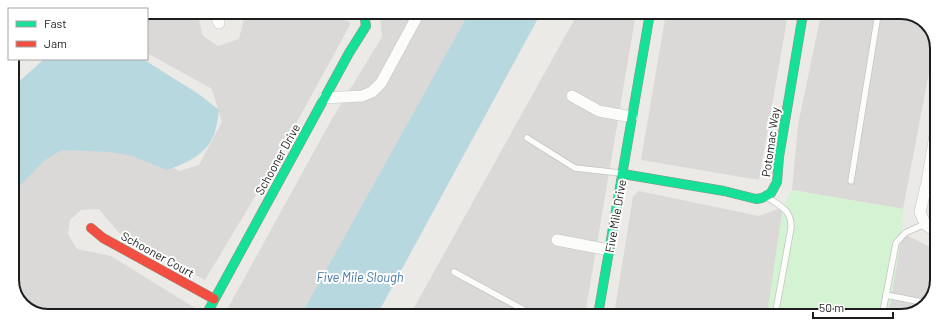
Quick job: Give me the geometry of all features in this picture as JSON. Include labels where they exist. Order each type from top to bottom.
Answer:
[{"type":"street","name":"Schooner Drive","points":[[209,309],[349,53],[366,26],[365,19]]},
{"type":"street","points":[[324,98],[362,96],[372,92],[381,83],[417,19]]},
{"type":"street","name":"Five Mile Drive","points":[[599,309],[649,19]]},
{"type":"street","name":"Potomac Way","points":[[766,197],[774,190],[776,182],[802,19]]},
{"type":"street","points":[[572,96],[599,111],[632,117]]},
{"type":"street","points":[[930,164],[920,212],[925,224],[930,228]]},
{"type":"street","points":[[623,174],[724,191],[756,198],[766,197]]},
{"type":"street","name":"Schooner Court","points":[[91,228],[103,238],[214,299]]},
{"type":"street","points":[[557,240],[610,250]]},
{"type":"lane","points":[[851,181],[877,19]]},
{"type":"lane","points":[[527,138],[575,168],[623,174]]},
{"type":"lane","points":[[766,197],[787,211],[791,220],[776,309]]},
{"type":"lane","points":[[883,309],[896,242],[905,233],[925,224]]},
{"type":"lane","points":[[454,272],[522,309]]},
{"type":"lane","points":[[886,295],[922,301]]},
{"type":"shaded area","points":[[148,19],[199,19],[203,36],[218,46],[239,39],[244,19],[343,19],[351,23],[268,175],[205,280],[119,233],[99,209],[81,210],[70,220],[68,234],[77,249],[111,256],[195,308],[194,309],[44,309],[31,304],[22,292],[19,282],[19,179],[23,172],[52,148],[126,142],[179,171],[199,165],[222,122],[212,89],[148,54]]},
{"type":"shaded area","points":[[380,19],[469,19],[312,309],[227,309],[333,117],[382,37]]},
{"type":"shaded area","points":[[575,19],[635,19],[586,309],[413,309]]},
{"type":"shaded area","points":[[665,19],[787,19],[759,180],[641,160]]},
{"type":"shaded area","points":[[820,19],[901,19],[910,21],[922,27],[930,46],[930,67],[903,209],[792,190],[798,125]]},
{"type":"shaded area","points":[[639,191],[759,216],[783,207],[768,309],[615,309],[633,196]]},
{"type":"shaded area","points":[[902,233],[930,246],[929,286],[922,301],[914,306],[901,309],[889,309]]},
{"type":"green space","points":[[792,190],[903,209],[902,233],[889,309],[768,309],[783,207]]},
{"type":"water","name":"Five Mile Slough","points":[[466,19],[538,19],[380,309],[304,309]]},
{"type":"water","points":[[43,60],[145,60],[200,95],[219,110],[216,129],[212,140],[202,152],[189,161],[167,170],[132,156],[110,152],[62,150],[45,160],[19,187],[19,82]]},
{"type":"traffic: fast","points":[[209,309],[349,53],[366,26],[365,19]]},
{"type":"traffic: fast","points":[[599,309],[649,19]]},
{"type":"traffic: fast","points":[[623,174],[724,191],[756,199],[762,198],[771,193],[777,182],[779,157],[802,19]]},
{"type":"traffic: jam","points":[[91,228],[103,238],[214,299]]}]
